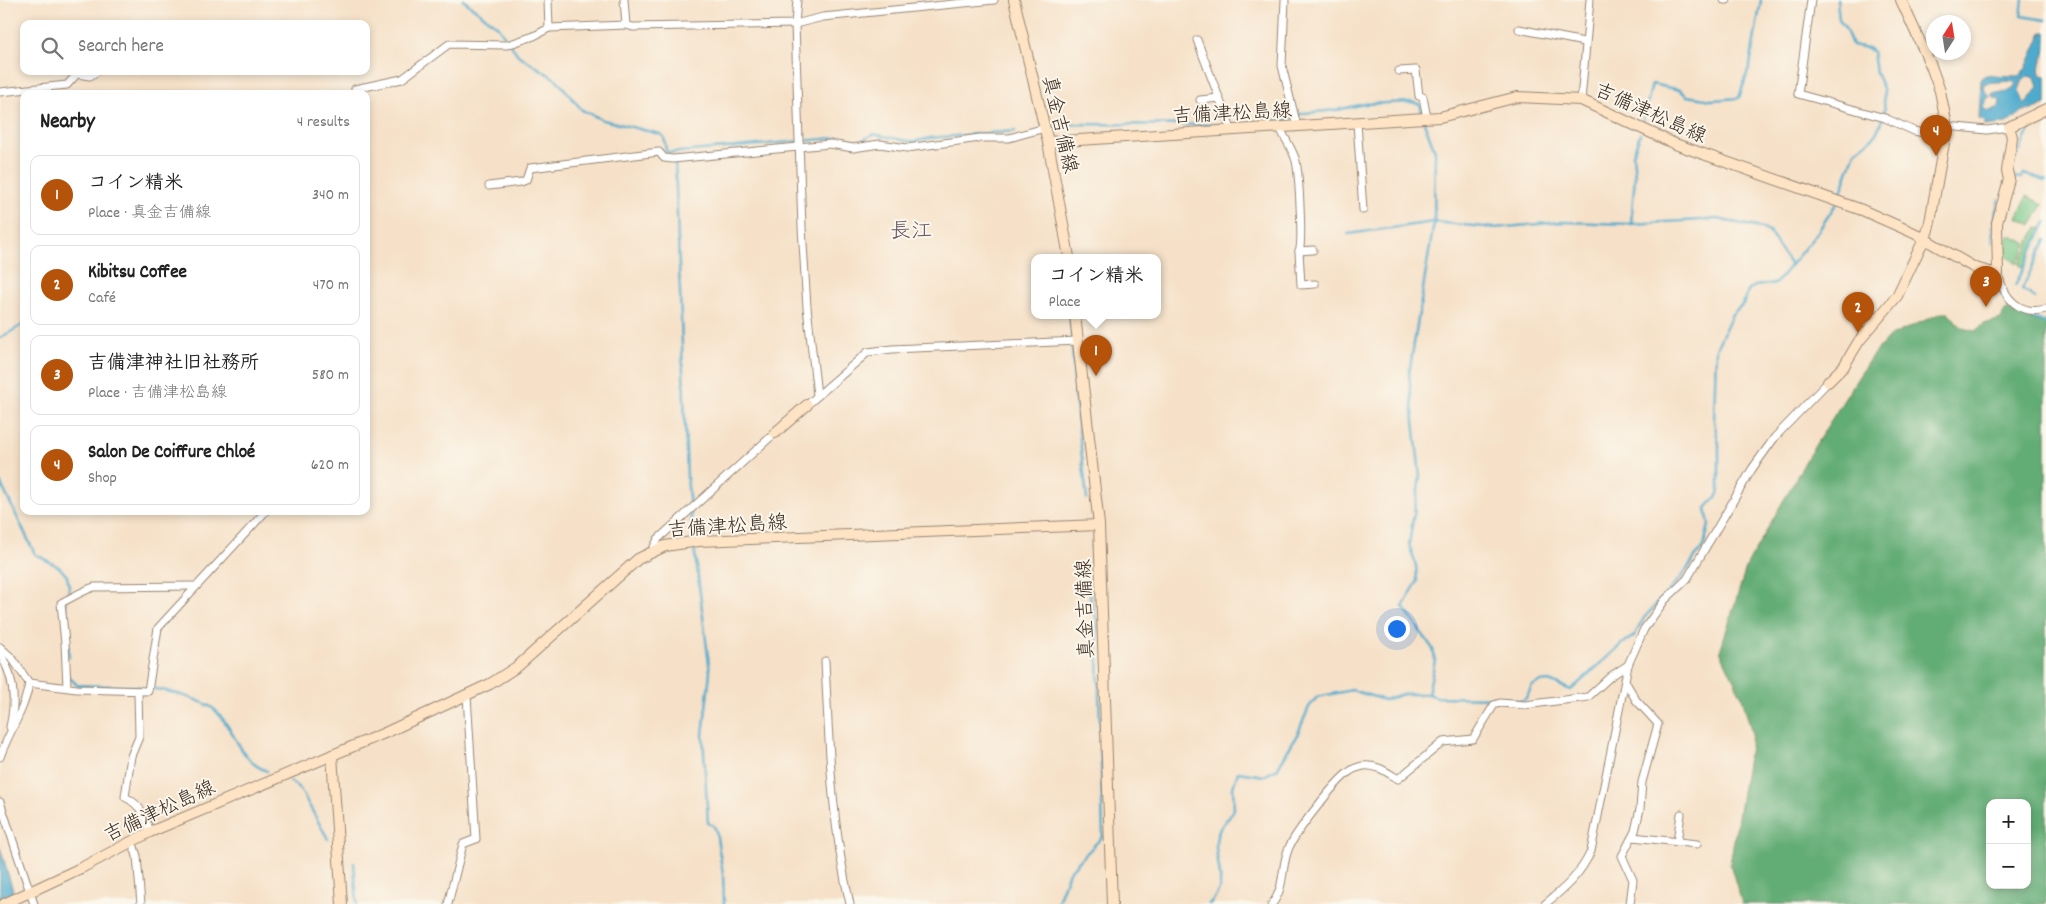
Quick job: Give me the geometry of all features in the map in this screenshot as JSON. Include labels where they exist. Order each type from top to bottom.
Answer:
[{"type":"main road","name":"真金吉備線","points":[[1014,0],[1045,128],[1068,254]]},
{"type":"main road","points":[[1828,382],[1844,366],[1860,340],[1897,296],[1930,222],[1946,126],[1940,91],[1920,40],[1901,0]]},
{"type":"main road","name":"吉備津松島線","points":[[1048,142],[1427,118],[1462,113],[1517,97],[1580,100],[1675,144],[1836,200],[1924,238],[1975,268],[1998,274]]},
{"type":"main road","points":[[1998,274],[1997,223],[2009,180],[2008,171],[2012,137],[2009,128],[2046,109]]},
{"type":"main road","name":"真金吉備線","points":[[1076,319],[1099,525],[1112,904]]},
{"type":"main road","points":[[774,433],[807,404]]},
{"type":"main road","name":"吉備津松島線","points":[[4,904],[150,832],[467,696],[518,666],[620,573],[652,551],[677,543],[699,541],[1099,525]]},
{"type":"main road","points":[[332,754],[342,904]]},
{"type":"street","points":[[548,0],[549,28]]},
{"type":"street","points":[[624,0],[626,26]]},
{"type":"street","points":[[797,0],[795,24],[799,148],[807,307],[817,395]]},
{"type":"street","points":[[355,89],[402,79],[449,44],[507,45],[534,36],[549,28],[795,24],[823,17],[994,0]]},
{"type":"street","points":[[1285,0],[1282,66],[1296,126]]},
{"type":"street","points":[[1580,100],[1584,42],[1590,0]]},
{"type":"street","points":[[1811,0],[1798,94],[1885,118],[1914,131],[1944,138]]},
{"type":"street","points":[[1519,29],[1584,42]]},
{"type":"street","points":[[1197,40],[1231,130]]},
{"type":"street","points":[[1398,71],[1416,70],[1419,96],[1423,97],[1427,118]]},
{"type":"street","points":[[0,92],[67,85],[76,75]]},
{"type":"street","points":[[1200,100],[1220,98]]},
{"type":"street","points":[[1358,123],[1363,210]]},
{"type":"street","points":[[1279,126],[1296,159],[1302,247],[1299,250],[1302,285],[1315,284]]},
{"type":"street","points":[[1946,126],[1987,130],[2009,128]]},
{"type":"street","points":[[489,186],[522,182],[526,180],[530,168],[659,152],[664,158],[673,159],[830,144],[853,148],[880,144],[908,148],[945,141],[1009,138],[1045,128]]},
{"type":"street","points":[[1299,250],[1313,250]]},
{"type":"street","points":[[1998,274],[2003,290],[2018,307],[2028,310],[2046,309]]},
{"type":"street","points":[[807,404],[868,352],[892,349],[1078,341]]},
{"type":"street","points":[[1545,904],[1565,889],[1582,868],[1591,851],[1628,665],[1644,629],[1665,600],[1687,579],[1752,469],[1784,427],[1828,382]]},
{"type":"street","points":[[652,551],[658,539],[774,433]]},
{"type":"street","points":[[29,683],[77,689],[138,692],[149,688],[158,628],[262,515]]},
{"type":"street","points":[[67,687],[65,643],[60,606],[65,601],[80,591],[94,587],[196,586]]},
{"type":"street","points":[[0,647],[12,658],[29,683],[21,714],[8,734]]},
{"type":"street","points":[[0,654],[7,665],[14,690],[13,711],[0,757]]},
{"type":"street","points":[[825,661],[833,796],[842,868],[850,904]]},
{"type":"street","points":[[1272,904],[1280,890],[1285,857],[1295,836],[1349,772],[1362,766],[1370,766],[1387,771],[1398,779],[1443,742],[1473,739],[1494,705],[1500,703],[1525,705],[1588,698],[1611,676],[1628,665]]},
{"type":"street","points":[[1625,680],[1633,696],[1658,724],[1642,782],[1640,809],[1633,837],[1622,856],[1634,880],[1630,904]]},
{"type":"street","points":[[138,692],[139,737],[131,756],[125,797],[134,801],[144,812],[150,832]]},
{"type":"street","points":[[448,904],[463,844],[476,839],[467,696]]},
{"type":"street","points":[[0,802],[27,893],[34,904]]},
{"type":"street","points":[[1677,842],[1682,814]]},
{"type":"street","points":[[1633,837],[1697,844]]},
{"type":"street","points":[[132,841],[137,856],[141,904]]},
{"type":"green space","points":[[2027,196],[2043,204],[2032,225],[2017,218]]},
{"type":"green space","points":[[2037,227],[2042,228],[2023,267],[2021,267],[2019,264]]},
{"type":"green space","points":[[2008,235],[2027,243],[2017,264],[2003,254]]},
{"type":"green space","points":[[2008,309],[2022,317],[2043,323],[2046,320],[2046,904],[1742,904],[1730,864],[1752,734],[1742,697],[1720,651],[1747,565],[1809,455],[1871,357],[1890,336],[1941,313],[1949,313],[1962,328],[1975,331],[1984,324],[2001,319],[2005,310]]},
{"type":"water","points":[[2042,32],[2046,32],[2045,54],[2040,68],[2041,74],[2046,77],[2046,104],[2032,110],[2023,111],[2011,121],[2003,124],[1985,126],[1985,121],[1979,119],[1981,78],[1986,75],[2020,76],[2026,68]],"holes":[[[2029,76],[2035,78],[2038,87],[2025,105],[2019,90],[2023,80]],[[2011,81],[2016,83],[2012,90],[1992,94],[1992,97],[2000,100],[1999,107],[1990,111],[1984,109],[1987,98],[1990,97],[1984,89],[1985,83]]]},
{"type":"water","points":[[0,847],[17,904],[0,904]]},
{"type":"waterway","points":[[463,0],[497,26],[518,55],[557,80],[582,110],[603,120],[660,134],[664,137],[666,151],[669,153],[835,138],[860,141],[874,134],[912,142],[930,138],[1015,131]]},
{"type":"waterway","points":[[1642,124],[1652,84],[1680,90],[1687,96],[1712,100],[1739,98],[1750,65],[1761,0]]},
{"type":"waterway","points":[[1837,0],[1839,19],[1852,45],[1868,48],[1873,52],[1876,73],[1883,88],[1885,113],[1875,136],[1855,152],[1839,198]]},
{"type":"waterway","points":[[2023,0],[2021,16],[2046,20]]},
{"type":"waterway","points":[[1053,128],[1074,124],[1234,125],[1284,120],[1304,113],[1337,110],[1364,104],[1412,102],[1420,104],[1422,114]]},
{"type":"waterway","points":[[2013,164],[2033,122],[2037,119]]},
{"type":"waterway","points":[[1209,904],[1219,890],[1220,875],[1216,842],[1221,828],[1234,809],[1233,787],[1238,772],[1264,776],[1277,769],[1298,733],[1309,707],[1317,697],[1352,690],[1384,700],[1403,694],[1428,694],[1435,660],[1433,649],[1403,607],[1417,582],[1416,566],[1409,544],[1420,477],[1409,374],[1434,222],[1435,151],[1424,122]]},
{"type":"waterway","points":[[1631,224],[1635,176],[1633,154],[1640,134]]},
{"type":"waterway","points":[[675,160],[687,477],[693,536]]},
{"type":"waterway","points":[[2012,185],[2016,177],[2021,178],[2024,174],[2046,181]]},
{"type":"waterway","points":[[1993,221],[1999,199]]},
{"type":"waterway","points":[[1428,694],[1437,697],[1498,698],[1522,701],[1526,698],[1532,686],[1539,682],[1549,681],[1571,690],[1622,644],[1634,636],[1644,618],[1682,576],[1704,545],[1709,525],[1706,508],[1719,491],[1719,444],[1714,422],[1716,349],[1732,314],[1743,304],[1749,290],[1755,286],[1776,283],[1817,233],[1836,204]]},
{"type":"waterway","points":[[1348,234],[1434,222],[1494,228],[1562,222],[1631,224],[1718,219],[1761,228],[1769,232],[1790,264]]},
{"type":"waterway","points":[[2015,286],[2046,222]]},
{"type":"waterway","points":[[1992,226],[1993,243]]},
{"type":"waterway","points":[[2035,298],[2022,289],[2046,240]]},
{"type":"waterway","points":[[1989,275],[2010,307],[2020,314],[2046,323]]},
{"type":"waterway","points":[[1070,319],[1075,397],[1087,499]]},
{"type":"waterway","points":[[0,338],[20,326]]},
{"type":"waterway","points":[[0,482],[35,554],[59,567],[67,576],[69,586],[68,597]]},
{"type":"waterway","points":[[694,546],[710,672],[703,735],[708,823],[714,826],[716,831],[723,874],[724,904]]},
{"type":"waterway","points":[[1057,904],[1069,872],[1103,836],[1097,621],[1090,597],[1094,573],[1092,546]]},
{"type":"waterway","points":[[65,615],[66,603]]},
{"type":"waterway","points":[[67,625],[69,657]]},
{"type":"waterway","points":[[69,677],[77,685],[140,687]]},
{"type":"waterway","points":[[150,688],[185,696],[211,707],[223,719],[250,761],[267,771]]},
{"type":"waterway","points":[[290,781],[300,789],[328,839]]},
{"type":"waterway","points":[[354,863],[357,904]]},
{"type":"place","name":"Salon De Coiffure Chloé","points":[[1936,156]]},
{"type":"place","name":"吉備津神社旧社務所","points":[[1986,307]]},
{"type":"place","name":"Kibitsu Coffee","points":[[1858,333]]},
{"type":"place","name":"コイン精米","points":[[1096,376]]},
{"type":"district","name":"長江","points":[[911,230]]}]
